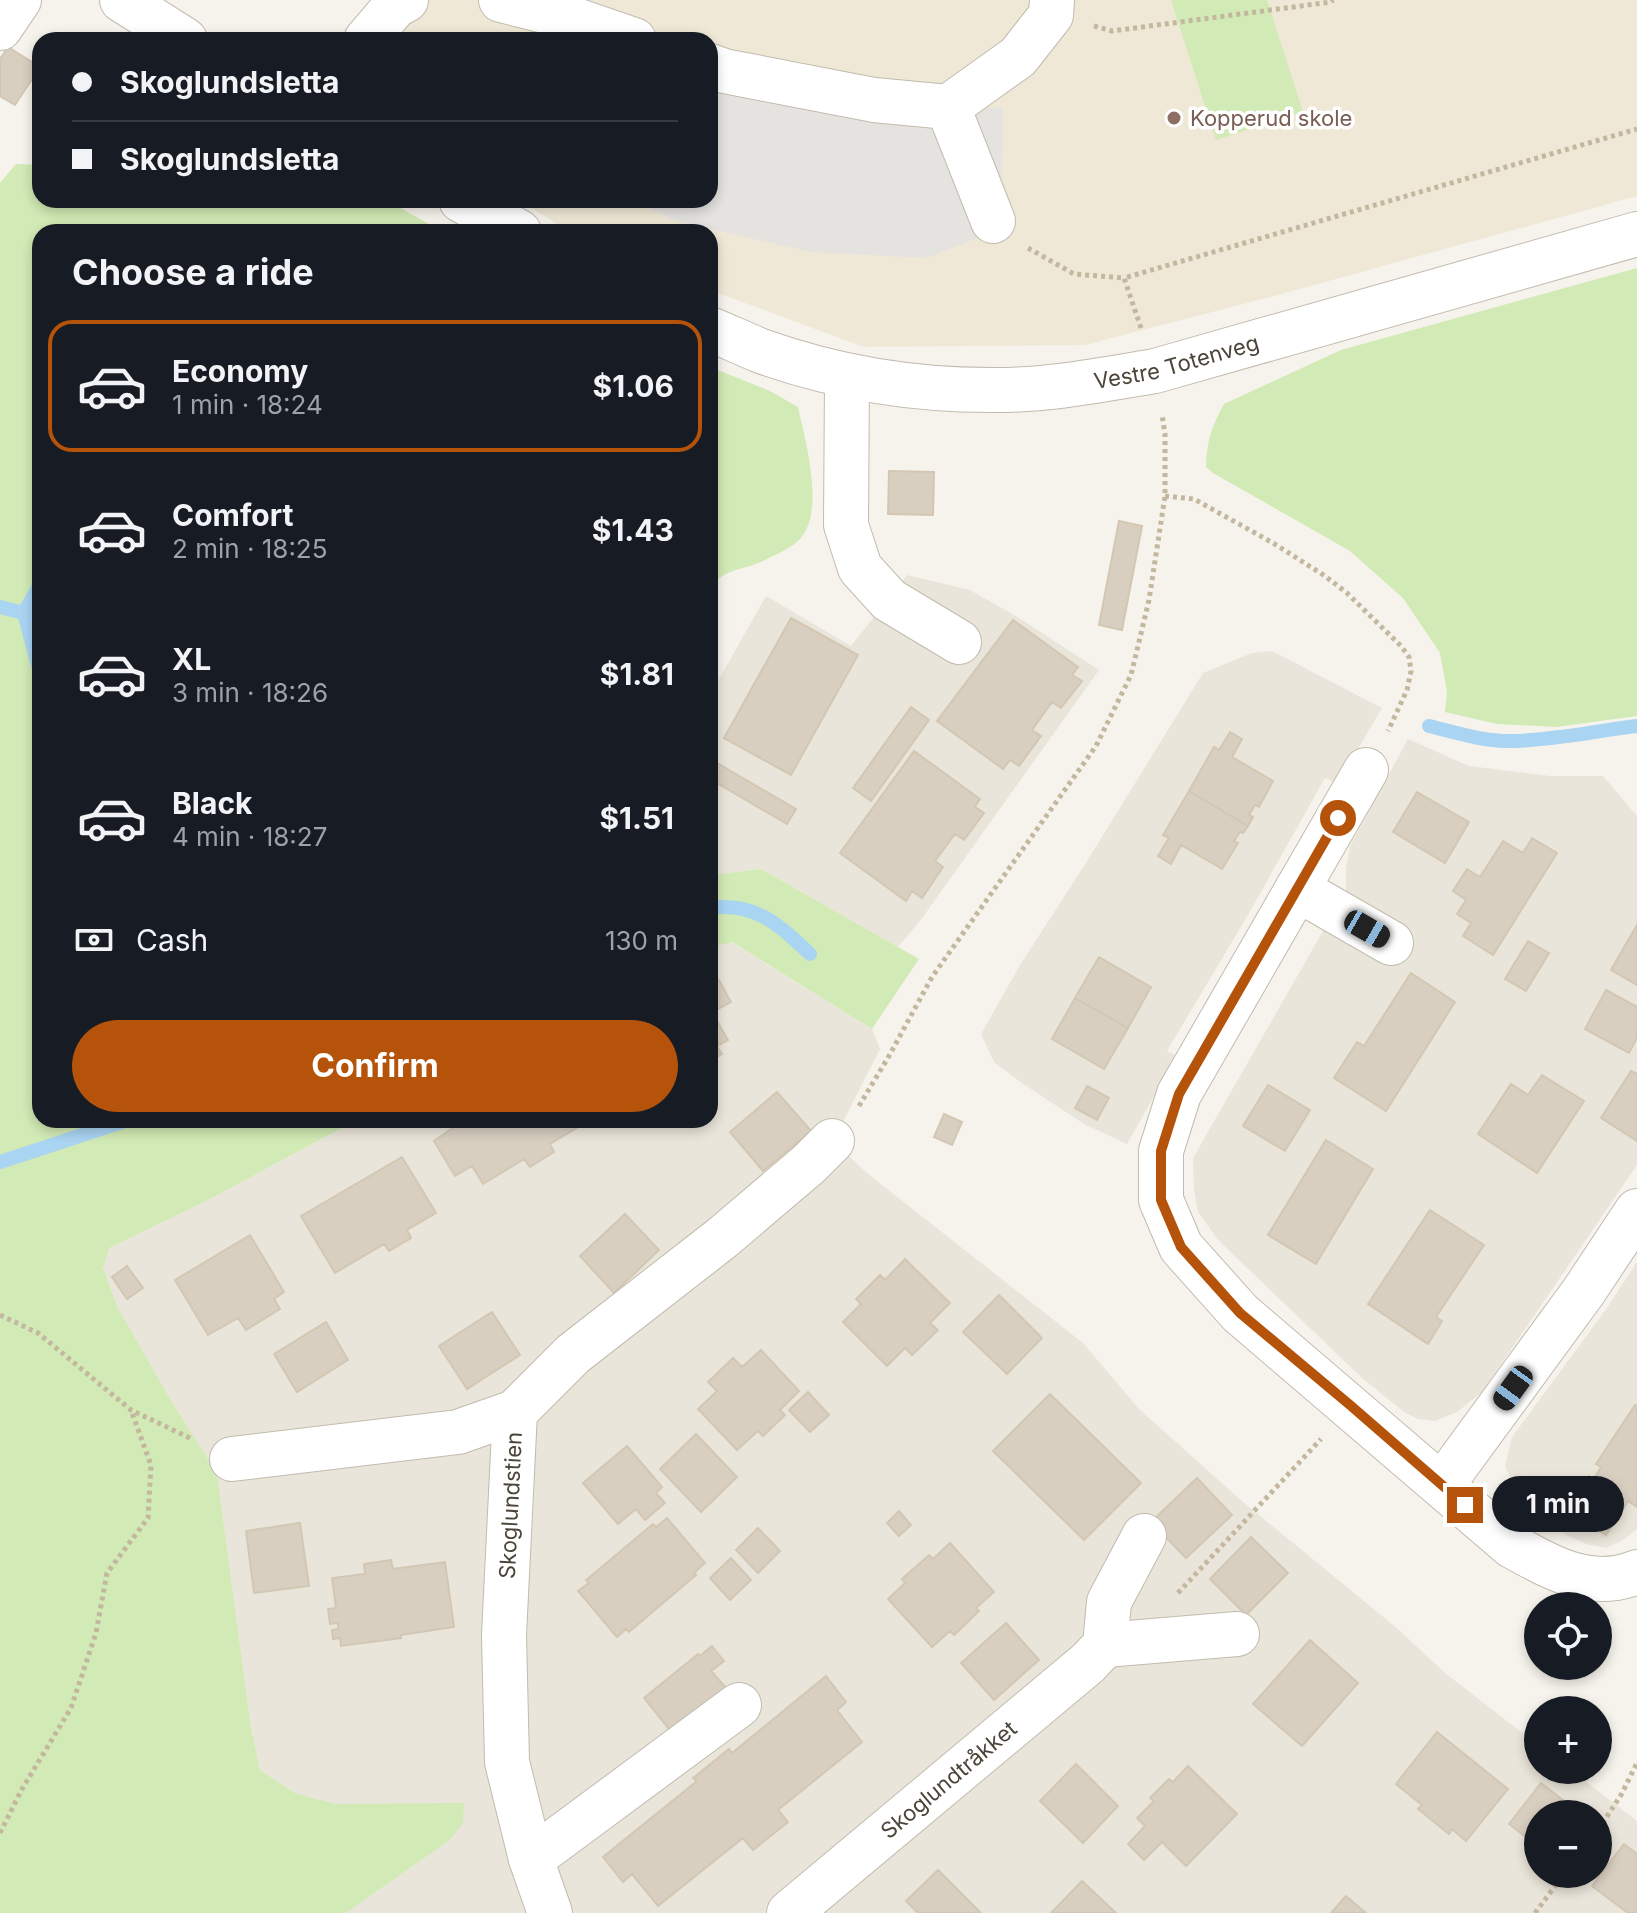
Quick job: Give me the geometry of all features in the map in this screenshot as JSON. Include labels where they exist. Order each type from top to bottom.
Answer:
[{"type":"street","points":[[0,28],[19,0]]},
{"type":"street","points":[[122,0],[172,32]]},
{"type":"street","points":[[373,32],[395,6],[406,0]]},
{"type":"street","points":[[501,0],[611,32]]},
{"type":"street","points":[[718,69],[874,100],[948,107],[1018,57],[1051,7]]},
{"type":"street","points":[[948,107],[993,221]]},
{"type":"street","points":[[476,208],[504,224]]},
{"type":"street","name":"Vestre Totenveg","points":[[718,332],[762,351],[847,376],[922,386],[992,390],[1077,384],[1155,371],[1637,234]]},
{"type":"street","points":[[847,376],[846,525],[860,568],[889,600],[959,642]]},
{"type":"street","points":[[1366,770],[1179,1094],[1161,1151],[1161,1200],[1181,1247],[1240,1313],[1512,1546],[1555,1569],[1596,1581],[1637,1572]]},
{"type":"street","points":[[1297,889],[1391,943]]},
{"type":"street","name":"Skoglundstien","points":[[550,1913],[531,1859],[507,1762],[504,1635],[515,1412],[573,1354],[722,1238],[832,1141]]},
{"type":"street","points":[[1442,1485],[1584,1291],[1637,1211]]},
{"type":"street","points":[[232,1459],[458,1432],[515,1412]]},
{"type":"street","points":[[1144,1536],[1109,1602],[1105,1645],[1237,1634]]},
{"type":"street","name":"Skoglundtråkket","points":[[789,1913],[1088,1663],[1105,1645]]},
{"type":"street","points":[[531,1859],[739,1705]]},
{"type":"path","points":[[1051,7],[1112,31],[1333,0]]},
{"type":"path","points":[[993,221],[1029,249],[1074,274],[1124,278],[1637,129]]},
{"type":"path","points":[[832,1141],[861,1102],[932,977],[1096,746],[1131,675],[1149,600],[1165,496],[1165,434],[1155,371],[1124,278]]},
{"type":"path","points":[[1165,496],[1194,499],[1325,576],[1347,593],[1401,646],[1409,657],[1411,671],[1407,690],[1396,717],[1366,770]]},
{"type":"path","points":[[0,1315],[38,1333],[131,1410],[232,1459]]},
{"type":"path","points":[[1172,1599],[1350,1405]]},
{"type":"path","points":[[0,1833],[22,1789],[71,1708],[96,1633],[107,1573],[148,1518],[151,1465],[131,1410]]},
{"type":"path","points":[[1612,1809],[1637,1763]]},
{"type":"path","points":[[1535,1913],[1554,1888]]},
{"type":"shaded area","name":"Kopperud skole","points":[[414,0],[1637,0],[1637,196],[1085,345],[864,347],[718,293],[718,224],[557,224],[532,208],[718,208],[718,32],[404,32]]},
{"type":"shaded area","points":[[718,90],[734,97],[916,114],[1003,107],[1002,182],[993,221],[978,238],[926,258],[811,252],[718,231],[718,224],[676,221],[649,208],[718,208]]},
{"type":"shaded area","points":[[907,575],[970,590],[1099,670],[920,921],[898,947],[761,869],[718,874],[718,681],[766,596],[851,646]]},
{"type":"shaded area","points":[[1272,651],[1382,708],[1338,783],[1325,778],[1167,1051],[1177,1056],[1127,1144],[1084,1124],[1019,1081],[994,1062],[981,1034],[1020,965],[1203,673],[1252,653]]},
{"type":"shaded area","points":[[1408,739],[1469,766],[1550,776],[1603,776],[1637,816],[1637,1165],[1482,1392],[1457,1412],[1435,1421],[1418,1419],[1404,1412],[1362,1378],[1218,1240],[1198,1212],[1194,1190],[1193,1158],[1346,891],[1350,846]]},
{"type":"shaded area","points":[[731,942],[872,1029],[880,1049],[842,1124],[838,1146],[868,1174],[1083,1343],[1139,1409],[1243,1502],[1398,1629],[1445,1673],[1524,1734],[1524,1784],[1589,1784],[1610,1800],[1524,1800],[1524,1888],[1612,1888],[1612,1802],[1637,1821],[1637,1913],[346,1913],[450,1840],[464,1804],[336,1804],[295,1793],[260,1770],[251,1728],[217,1473],[118,1308],[103,1268],[108,1248],[208,1200],[342,1128],[718,1128],[718,946]]},
{"type":"shaded area","points":[[1637,1262],[1637,1529],[1606,1548],[1566,1535],[1517,1492],[1505,1466],[1512,1437]]},
{"type":"green space","points":[[1171,0],[1267,0],[1303,112],[1216,140]]},
{"type":"green space","points":[[16,164],[32,165],[32,208],[400,208],[429,224],[32,224],[32,1128],[342,1128],[208,1200],[109,1248],[103,1268],[118,1308],[217,1473],[251,1728],[260,1770],[295,1793],[336,1804],[464,1803],[463,1823],[450,1840],[346,1913],[0,1913],[0,183]]},
{"type":"green space","points":[[1637,268],[1637,716],[1556,727],[1497,724],[1445,712],[1447,692],[1440,653],[1403,598],[1350,551],[1206,467],[1216,419],[1224,404],[1341,350]]},
{"type":"green space","points":[[718,370],[770,391],[798,407],[809,457],[813,495],[807,529],[798,541],[765,560],[718,580]]},
{"type":"green space","points":[[761,869],[919,959],[872,1029],[732,942],[718,946],[718,874]]},
{"type":"building","points":[[8,47],[32,62],[32,79],[15,105],[0,96],[0,59]]},
{"type":"building","points":[[889,471],[934,472],[933,515],[888,514]]},
{"type":"building","points":[[1119,521],[1142,526],[1122,630],[1099,625]]},
{"type":"building","points":[[791,618],[858,655],[791,775],[724,738]]},
{"type":"building","points":[[1013,620],[1078,667],[1072,675],[1082,681],[1061,708],[1052,702],[1032,730],[1041,736],[1019,766],[1010,760],[1003,769],[937,721]]},
{"type":"building","points":[[911,707],[929,720],[871,801],[853,788]]},
{"type":"building","points":[[1230,732],[1242,739],[1232,757],[1273,781],[1259,807],[1255,805],[1249,815],[1253,817],[1248,826],[1189,791],[1214,747],[1219,750]]},
{"type":"building","points":[[914,751],[980,799],[975,807],[984,813],[964,840],[955,834],[935,861],[943,867],[922,898],[912,891],[906,901],[840,853]]},
{"type":"building","points":[[718,764],[796,809],[787,824],[718,784]]},
{"type":"building","points":[[1189,791],[1248,826],[1234,841],[1238,843],[1222,869],[1181,845],[1171,864],[1158,856],[1169,838],[1163,835]]},
{"type":"building","points":[[1417,792],[1469,822],[1445,863],[1393,832]]},
{"type":"building","points":[[1532,838],[1557,853],[1493,955],[1463,936],[1471,923],[1457,914],[1466,900],[1453,891],[1467,869],[1480,877],[1503,841],[1523,853]]},
{"type":"building","points":[[1637,925],[1637,985],[1611,970]]},
{"type":"building","points":[[1528,941],[1549,953],[1526,991],[1505,979]]},
{"type":"building","points":[[1099,957],[1151,987],[1128,1028],[1075,998]]},
{"type":"building","points":[[1411,973],[1455,1002],[1386,1111],[1334,1078],[1357,1042],[1364,1046]]},
{"type":"building","points":[[718,980],[719,980],[731,1002],[718,1009]]},
{"type":"building","points":[[1606,990],[1637,1007],[1637,1038],[1629,1053],[1585,1029]]},
{"type":"building","points":[[1075,998],[1128,1028],[1104,1069],[1052,1039]]},
{"type":"building","points":[[718,1022],[728,1040],[718,1045]]},
{"type":"building","points":[[1631,1071],[1637,1074],[1637,1141],[1601,1118]]},
{"type":"building","points":[[1542,1075],[1584,1101],[1537,1173],[1478,1134],[1511,1084],[1528,1095]]},
{"type":"building","points":[[1268,1085],[1310,1110],[1285,1151],[1243,1126]]},
{"type":"building","points":[[1087,1086],[1109,1098],[1097,1120],[1075,1108]]},
{"type":"building","points":[[777,1092],[811,1131],[763,1171],[730,1132]]},
{"type":"building","points":[[944,1114],[962,1122],[952,1145],[934,1137]]},
{"type":"building","points":[[453,1128],[576,1128],[550,1144],[554,1152],[530,1167],[524,1159],[483,1184],[472,1166],[455,1176],[434,1141]]},
{"type":"building","points":[[1326,1140],[1373,1169],[1316,1264],[1268,1235]]},
{"type":"building","points":[[402,1157],[436,1213],[407,1230],[411,1238],[389,1251],[384,1244],[335,1273],[301,1216]]},
{"type":"building","points":[[1430,1210],[1484,1245],[1436,1317],[1442,1321],[1428,1344],[1368,1304]]},
{"type":"building","points":[[625,1214],[659,1250],[614,1293],[580,1256]]},
{"type":"building","points":[[250,1235],[284,1292],[274,1299],[280,1309],[246,1330],[238,1318],[208,1335],[175,1280]]},
{"type":"building","points":[[905,1259],[950,1303],[930,1323],[938,1330],[912,1355],[905,1348],[887,1366],[843,1322],[861,1304],[856,1299],[880,1275],[885,1280]]},
{"type":"building","points":[[127,1266],[143,1288],[127,1299],[112,1277]]},
{"type":"building","points":[[999,1295],[1042,1338],[1007,1374],[963,1332]]},
{"type":"building","points":[[492,1312],[520,1355],[467,1389],[439,1346]]},
{"type":"building","points":[[326,1322],[348,1360],[297,1392],[274,1354]]},
{"type":"building","points":[[761,1350],[799,1391],[780,1410],[785,1415],[763,1436],[758,1431],[737,1450],[698,1409],[717,1391],[708,1382],[733,1358],[742,1367]]},
{"type":"building","points":[[808,1392],[829,1415],[810,1432],[789,1410]]},
{"type":"building","points":[[1050,1394],[1141,1483],[1084,1540],[993,1451]]},
{"type":"building","points":[[1635,1405],[1637,1507],[1628,1501],[1606,1535],[1568,1510],[1589,1476],[1594,1479],[1601,1467],[1596,1464]]},
{"type":"building","points":[[696,1434],[737,1477],[701,1512],[660,1469]]},
{"type":"building","points":[[627,1446],[662,1487],[656,1493],[665,1503],[645,1520],[636,1509],[618,1524],[583,1483]]},
{"type":"building","points":[[1197,1478],[1232,1515],[1186,1558],[1151,1522]]},
{"type":"building","points":[[899,1511],[911,1525],[899,1536],[887,1523]]},
{"type":"building","points":[[667,1518],[705,1563],[694,1573],[696,1575],[629,1632],[626,1629],[617,1637],[578,1591],[589,1583],[586,1580],[653,1524],[656,1527]]},
{"type":"building","points":[[300,1523],[309,1586],[254,1593],[246,1531]]},
{"type":"building","points":[[758,1528],[780,1551],[758,1573],[736,1550]]},
{"type":"building","points":[[1251,1537],[1288,1573],[1246,1615],[1210,1579]]},
{"type":"building","points":[[950,1543],[994,1592],[954,1635],[950,1631],[932,1647],[888,1599],[905,1583],[902,1579],[929,1555],[933,1559]]},
{"type":"building","points":[[731,1558],[751,1580],[730,1600],[710,1578]]},
{"type":"building","points":[[391,1560],[393,1569],[445,1562],[454,1627],[341,1646],[340,1638],[333,1639],[332,1630],[338,1629],[338,1623],[330,1624],[328,1609],[336,1608],[332,1578],[365,1574],[364,1564]]},
{"type":"building","points":[[1006,1623],[1039,1660],[994,1700],[961,1663]]},
{"type":"building","points":[[1310,1640],[1358,1683],[1302,1746],[1253,1704]]},
{"type":"building","points":[[712,1646],[724,1661],[711,1671],[728,1690],[673,1734],[644,1698]]},
{"type":"building","points":[[826,1676],[846,1702],[837,1710],[862,1742],[778,1810],[788,1822],[753,1850],[743,1838],[658,1906],[632,1874],[623,1882],[603,1857],[697,1781],[693,1778],[729,1749],[732,1753]]},
{"type":"building","points":[[1437,1732],[1508,1789],[1466,1841],[1452,1829],[1449,1834],[1418,1809],[1422,1805],[1396,1784]]},
{"type":"building","points":[[1076,1764],[1118,1806],[1083,1843],[1040,1801]]},
{"type":"building","points":[[1188,1766],[1237,1814],[1186,1866],[1162,1842],[1144,1860],[1128,1844],[1145,1826],[1137,1818],[1154,1801],[1150,1798],[1169,1779],[1173,1782]]},
{"type":"building","points":[[1542,1784],[1563,1800],[1528,1800]]},
{"type":"building","points":[[1524,1805],[1524,1835],[1509,1824]]},
{"type":"building","points":[[1624,1844],[1637,1854],[1637,1913],[1628,1913],[1595,1888],[1612,1888],[1612,1860]]},
{"type":"building","points":[[938,1870],[981,1913],[918,1913],[906,1901]]},
{"type":"building","points":[[1082,1881],[1116,1913],[1051,1913]]},
{"type":"building","points":[[1346,1896],[1366,1913],[1331,1913]]},
{"type":"waterway","points":[[32,598],[24,613],[32,643]]},
{"type":"waterway","points":[[0,607],[32,615]]},
{"type":"waterway","points":[[1429,726],[1503,741],[1637,726]]},
{"type":"waterway","points":[[718,908],[741,909],[766,918],[810,954]]},
{"type":"waterway","points":[[0,1162],[104,1128]]},
{"type":"place","name":"Kopperud skole","points":[[1174,118]]},
{"type":"route","points":[[1338,818],[1179,1094],[1161,1151],[1161,1200],[1181,1247],[1240,1313],[1465,1505]]}]
